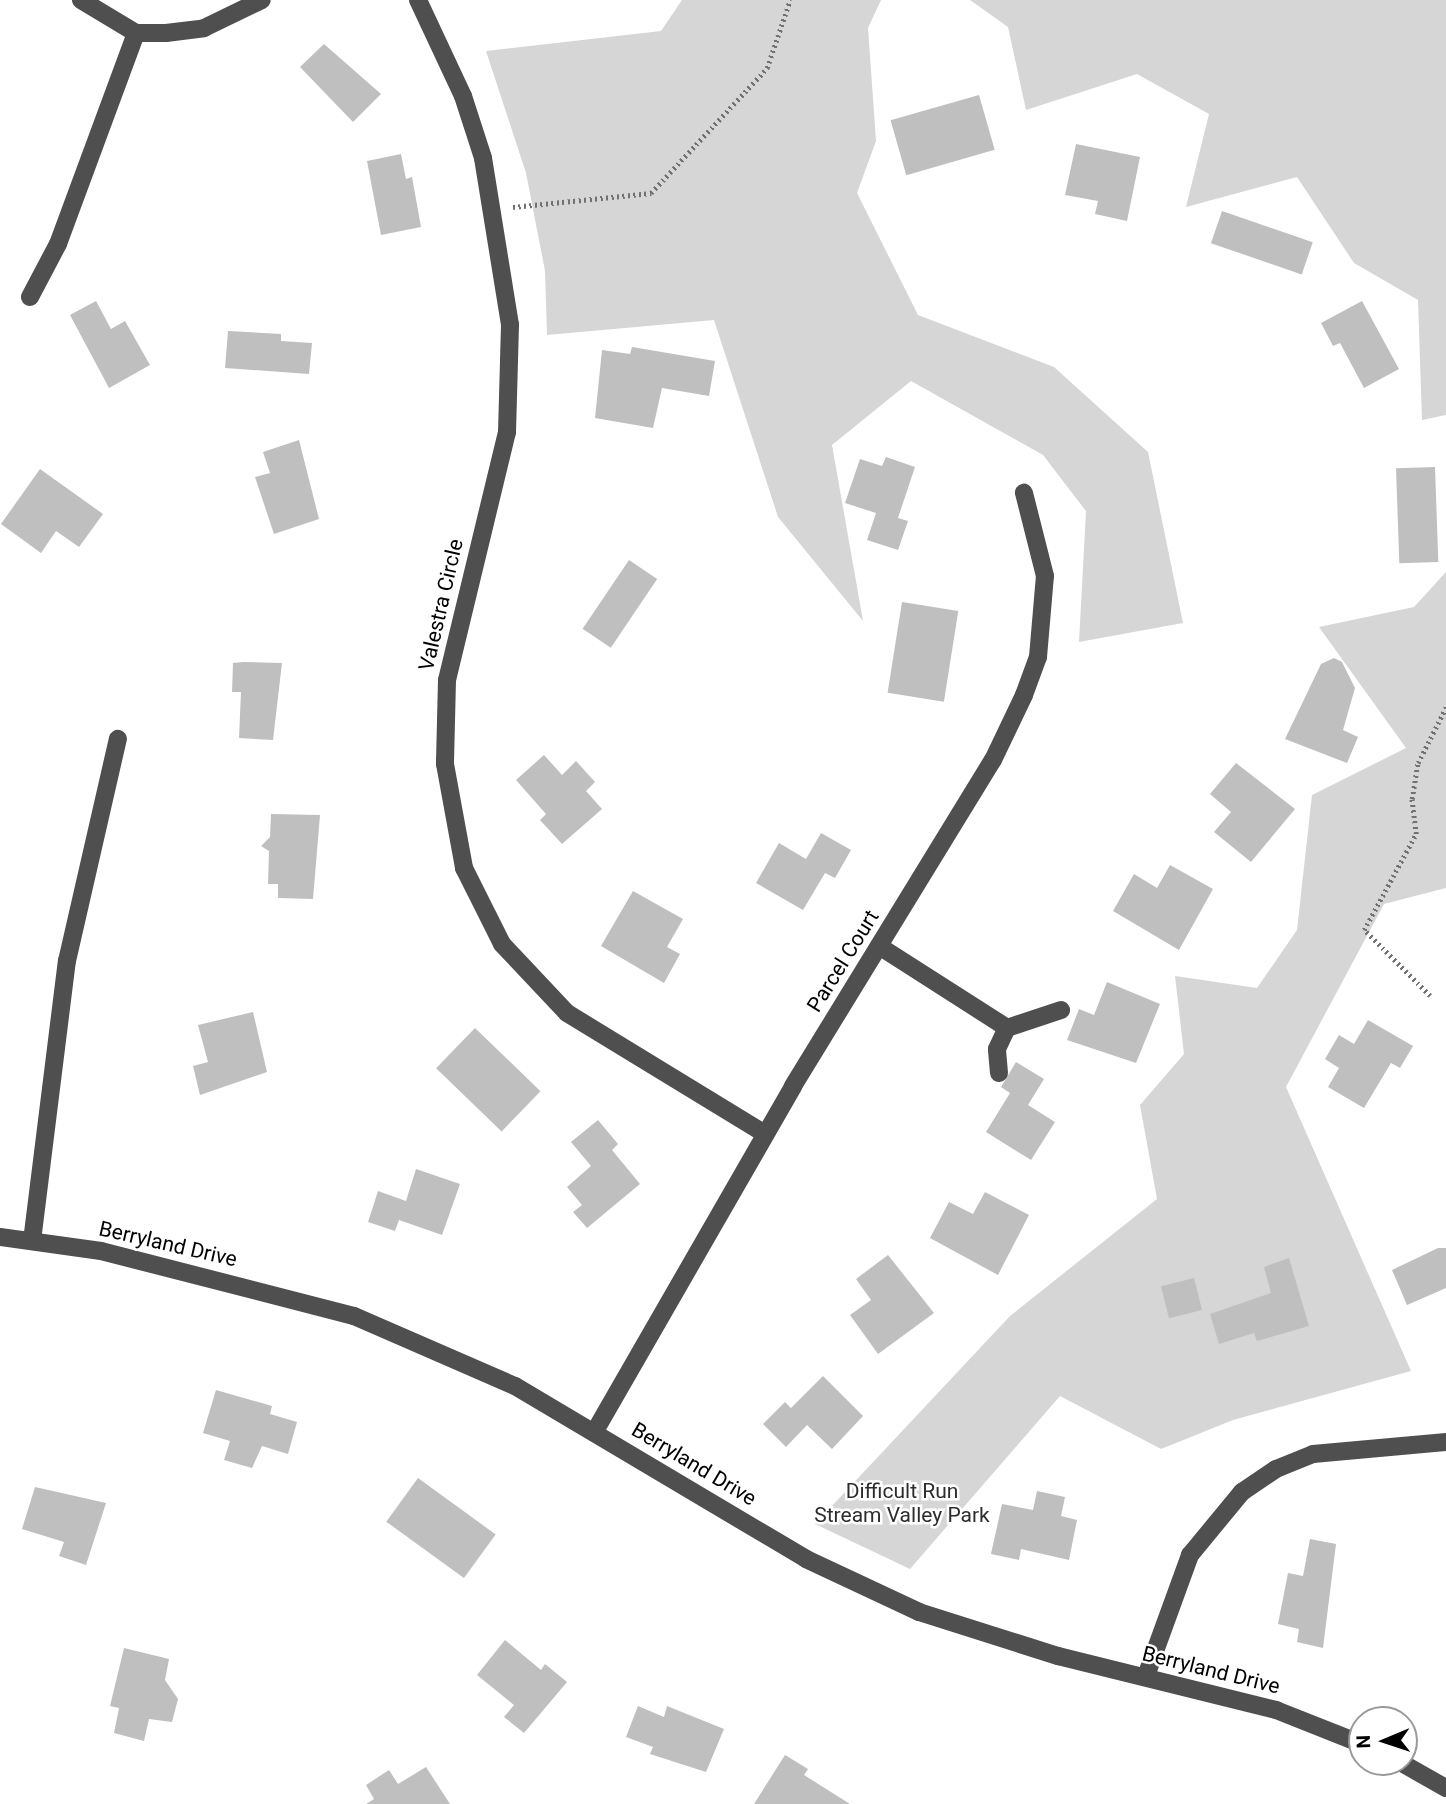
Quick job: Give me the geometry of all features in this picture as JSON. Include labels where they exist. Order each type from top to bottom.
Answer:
[{"type":"street","points":[[80,0],[136,33],[204,28],[262,0]]},
{"type":"street","name":"Valestra Circle","points":[[418,0],[463,96],[494,211],[510,325],[508,422],[458,619],[444,722],[452,814],[464,868],[502,944],[567,1013],[765,1134]]},
{"type":"street","points":[[30,297],[58,244],[136,33]]},
{"type":"street","name":"Parcel Court","points":[[595,1431],[765,1134],[993,760],[1038,657],[1045,576],[1024,493]]},
{"type":"street","points":[[32,1241],[67,961],[118,738]]},
{"type":"street","points":[[879,946],[1007,1028]]},
{"type":"street","points":[[999,1073],[997,1049],[1007,1028],[1061,1010]]},
{"type":"street","name":"Berryland Drive","points":[[0,1237],[101,1251],[354,1316],[515,1386],[595,1431],[806,1559],[919,1612],[994,1638],[1276,1710],[1348,1738]]},
{"type":"street","points":[[1146,1676],[1190,1555],[1241,1492],[1276,1469],[1314,1454],[1446,1442]]},
{"type":"street","points":[[1418,1772],[1446,1788]]},
{"type":"path","points":[[494,211],[651,193],[767,68],[790,0]]},
{"type":"path","points":[[1430,996],[1364,930],[1416,834],[1412,799],[1418,763],[1446,707]]},
{"type":"green space","points":[[682,0],[881,0],[868,28],[876,141],[857,193],[918,315],[1054,367],[1148,452],[1183,623],[1079,642],[1086,511],[1043,455],[911,381],[832,445],[863,621],[778,517],[714,320],[547,335],[545,271],[526,173],[486,51],[661,31]]},
{"type":"green space","points":[[970,0],[1446,0],[1446,415],[1422,420],[1418,300],[1354,263],[1297,177],[1186,207],[1209,114],[1137,74],[1026,110],[1008,27]]},
{"type":"green space","name":"Difficult Run Stream Valley Park","points":[[1446,572],[1446,888],[1384,904],[1286,1087],[1411,1371],[1233,1420],[1161,1449],[1060,1396],[910,1569],[815,1524],[1010,1316],[1157,1199],[1140,1105],[1184,1054],[1175,976],[1257,988],[1297,930],[1312,795],[1406,748],[1319,627],[1414,607]]},
{"type":"building","points":[[324,44],[381,94],[353,122],[300,67]]},
{"type":"building","points":[[979,95],[995,150],[906,175],[891,120]]},
{"type":"building","points":[[1076,144],[1140,157],[1127,221],[1095,214],[1098,201],[1065,195]]},
{"type":"building","points":[[401,154],[406,179],[412,177],[421,227],[381,235],[367,161]]},
{"type":"building","points":[[1222,211],[1313,242],[1302,274],[1211,243]]},
{"type":"building","points":[[96,301],[111,329],[125,321],[150,365],[109,388],[70,315]]},
{"type":"building","points":[[1362,301],[1399,369],[1364,388],[1340,343],[1333,346],[1321,323]]},
{"type":"building","points":[[228,331],[281,334],[281,341],[312,343],[309,374],[225,368]]},
{"type":"building","points":[[632,347],[715,361],[709,396],[662,388],[653,428],[595,418],[602,350],[630,354]]},
{"type":"building","points":[[299,440],[319,519],[274,534],[255,477],[270,473],[263,452]]},
{"type":"building","points":[[886,457],[915,467],[898,518],[908,521],[898,550],[867,540],[876,513],[845,503],[860,459],[882,466]]},
{"type":"building","points":[[1435,467],[1438,562],[1399,563],[1396,468]]},
{"type":"building","points":[[40,469],[103,514],[79,547],[56,531],[41,553],[1,524]]},
{"type":"building","points":[[629,560],[657,579],[611,648],[583,629]]},
{"type":"building","points":[[902,602],[958,611],[944,702],[888,693]]},
{"type":"building","points":[[1334,658],[1342,662],[1355,688],[1343,730],[1358,737],[1347,763],[1285,739],[1321,664]]},
{"type":"building","points":[[233,663],[282,663],[273,740],[239,738],[241,692],[232,692]]},
{"type":"building","points":[[544,755],[562,775],[576,761],[595,782],[586,791],[602,809],[562,844],[540,820],[546,814],[516,780]]},
{"type":"building","points":[[1236,763],[1295,809],[1251,862],[1214,832],[1231,812],[1210,794]]},
{"type":"building","points":[[271,814],[320,815],[313,899],[278,898],[278,884],[268,884],[269,851],[261,846],[270,837]]},
{"type":"building","points":[[821,833],[851,850],[835,878],[825,873],[803,910],[756,883],[779,843],[806,859]]},
{"type":"building","points":[[1170,865],[1213,889],[1179,950],[1113,911],[1134,874],[1157,888]]},
{"type":"building","points":[[633,891],[683,919],[667,947],[680,954],[664,983],[601,946]]},
{"type":"building","points":[[1107,982],[1160,1004],[1136,1063],[1067,1040],[1079,1009],[1094,1015]]},
{"type":"building","points":[[253,1012],[267,1072],[200,1095],[193,1066],[208,1062],[198,1025]]},
{"type":"building","points":[[1368,1020],[1413,1046],[1400,1068],[1391,1063],[1364,1108],[1328,1087],[1339,1068],[1325,1059],[1339,1035],[1354,1044]]},
{"type":"building","points":[[475,1028],[540,1091],[502,1131],[436,1068]]},
{"type":"building","points":[[1016,1062],[1044,1079],[1028,1105],[1055,1122],[1031,1160],[986,1132],[1010,1093],[1001,1087]]},
{"type":"building","points":[[598,1120],[618,1144],[612,1150],[640,1184],[587,1228],[573,1212],[582,1205],[567,1187],[591,1166],[571,1142]]},
{"type":"building","points":[[416,1169],[460,1184],[442,1235],[399,1220],[395,1231],[368,1222],[378,1191],[406,1201]]},
{"type":"building","points":[[985,1192],[1029,1215],[998,1275],[930,1238],[949,1202],[973,1214]]},
{"type":"building","points":[[1438,1248],[1446,1248],[1446,1288],[1407,1305],[1392,1270]]},
{"type":"building","points":[[888,1255],[934,1313],[878,1354],[850,1315],[871,1300],[856,1279]]},
{"type":"building","points":[[1289,1258],[1309,1326],[1257,1341],[1254,1333],[1219,1344],[1210,1314],[1271,1293],[1264,1267]]},
{"type":"building","points":[[1194,1278],[1202,1310],[1169,1318],[1161,1286]]},
{"type":"building","points":[[823,1376],[863,1416],[832,1449],[807,1425],[786,1447],[763,1424],[785,1402],[791,1408]]},
{"type":"building","points":[[216,1390],[272,1406],[270,1414],[297,1422],[288,1454],[262,1446],[252,1468],[224,1460],[230,1441],[203,1433]]},
{"type":"building","points":[[418,1478],[496,1534],[464,1578],[386,1522]]},
{"type":"building","points":[[35,1487],[106,1503],[86,1565],[59,1556],[64,1542],[22,1529]]},
{"type":"building","points":[[1037,1491],[1065,1497],[1061,1516],[1077,1520],[1069,1560],[1021,1549],[1019,1560],[991,1554],[1002,1504],[1033,1510]]},
{"type":"building","points":[[1310,1539],[1336,1544],[1323,1648],[1297,1642],[1299,1629],[1278,1624],[1288,1573],[1303,1576]]},
{"type":"building","points":[[505,1640],[541,1670],[545,1664],[567,1682],[524,1733],[504,1717],[514,1705],[477,1675]]},
{"type":"building","points":[[124,1648],[169,1659],[165,1680],[178,1699],[172,1722],[149,1719],[144,1741],[114,1733],[119,1708],[110,1706]]},
{"type":"building","points":[[638,1706],[664,1717],[667,1706],[724,1729],[706,1772],[650,1754],[653,1747],[626,1737]]},
{"type":"building","points":[[785,1755],[808,1769],[804,1775],[850,1804],[754,1804]]},
{"type":"building","points":[[426,1767],[450,1804],[366,1804],[374,1799],[366,1785],[389,1770],[398,1784]]}]
